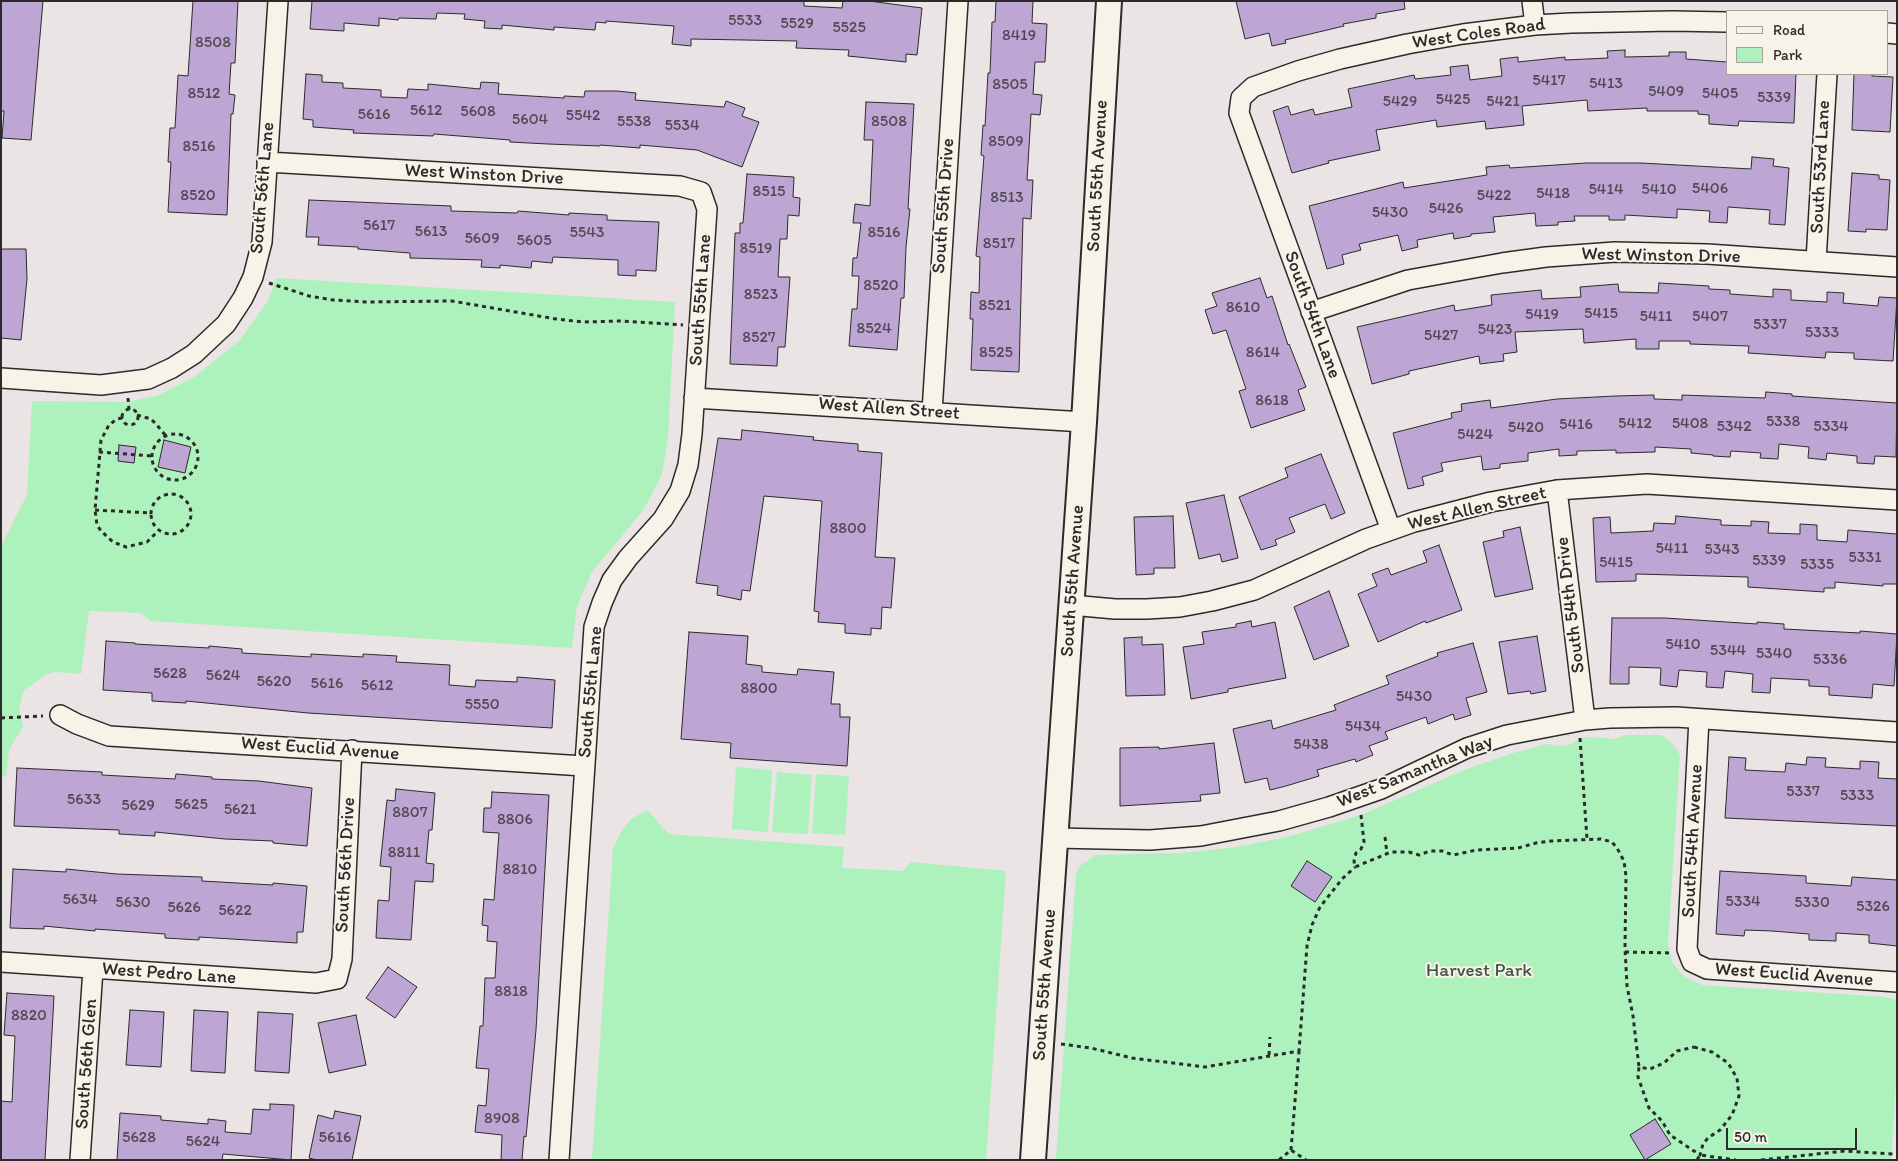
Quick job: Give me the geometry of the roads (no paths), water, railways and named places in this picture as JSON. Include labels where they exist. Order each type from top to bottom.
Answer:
[{"type":"street","name":"South 56th Lane","points":[[1,378],[101,385],[148,379],[172,368],[194,354],[226,324],[243,298],[253,277],[262,242],[278,1]]},
{"type":"street","name":"South 55th Drive","points":[[932,412],[958,1]]},
{"type":"street","name":"South 55th Avenue","points":[[1032,1160],[1084,422],[1109,1]]},
{"type":"street","points":[[1532,1],[1535,25]]},
{"type":"street","name":"West Coles Road","points":[[1241,98],[1253,87],[1340,59],[1463,34],[1535,25],[1624,21],[1726,22]]},
{"type":"street","name":"South 53rd Lane","points":[[1816,261],[1827,75]]},
{"type":"street","name":"South 54th Lane","points":[[1241,98],[1239,113],[1391,530]]},
{"type":"street","name":"West Winston Drive","points":[[267,162],[680,186],[701,192]]},
{"type":"street","name":"South 55th Lane","points":[[559,1160],[594,628],[612,580],[628,558],[663,519],[680,491],[688,465],[707,209],[701,192]]},
{"type":"street","name":"West Winston Drive","points":[[1311,312],[1408,280],[1546,257],[1615,252],[1707,254],[1897,267]]},
{"type":"street","name":"West Allen Street","points":[[694,398],[1084,422]]},
{"type":"street","name":"West Allen Street","points":[[1071,605],[1116,609],[1147,609],[1180,607],[1212,601],[1254,590],[1366,539],[1391,530],[1457,510],[1557,490],[1647,484],[1897,500]]},
{"type":"street","name":"South 54th Drive","points":[[1557,490],[1582,728]]},
{"type":"street","name":"West Euclid Avenue","points":[[60,715],[76,724],[109,736],[584,766]]},
{"type":"street","name":"West Samantha Way","points":[[1055,838],[1140,840],[1201,836],[1279,822],[1381,789],[1467,748],[1507,735],[1582,728],[1642,717],[1897,732]]},
{"type":"street","name":"South 54th Avenue","points":[[1692,962],[1687,949],[1699,719]]},
{"type":"street","name":"South 56th Drive","points":[[337,979],[342,959],[352,750]]},
{"type":"street","name":"West Pedro Lane","points":[[1,962],[316,983],[337,979]]},
{"type":"street","name":"West Euclid Avenue","points":[[1692,962],[1707,969],[1897,982]]},
{"type":"street","name":"South 56th Glen","points":[[80,1160],[94,969]]},
{"type":"park label","name":"Harvest Park","points":[[1479,971]]}]
